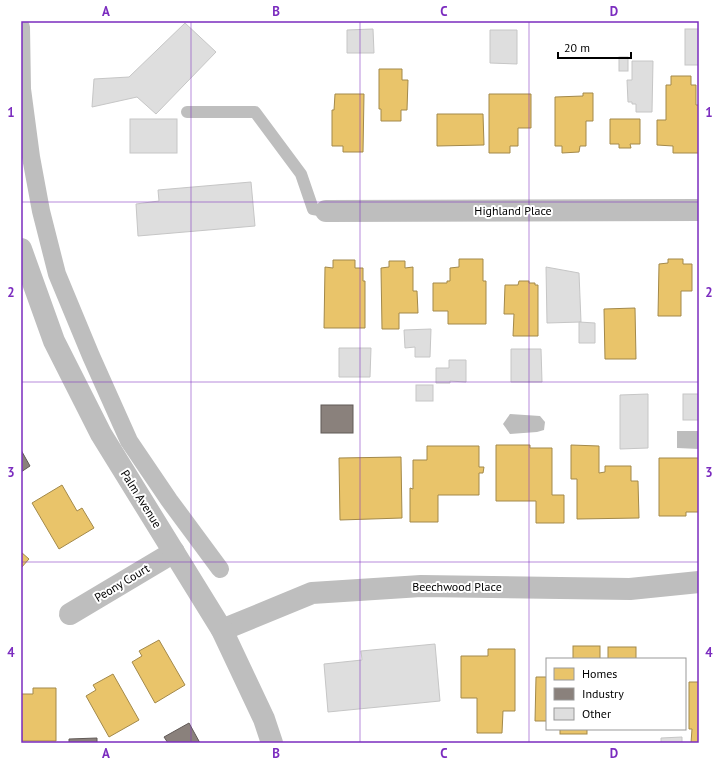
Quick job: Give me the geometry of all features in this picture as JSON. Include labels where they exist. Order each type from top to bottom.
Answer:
[{"type":"street","points":[[21,28],[22,88],[31,157],[41,211],[57,274],[91,356],[129,441],[169,500],[220,569]]},
{"type":"street","name":"Highland Place","points":[[326,211],[699,210]]},
{"type":"street","name":"Palm Avenue","points":[[21,249],[54,341],[84,401],[101,434],[222,630],[264,719],[272,743]]},
{"type":"street","name":"Peony Court","points":[[70,614],[174,552]]},
{"type":"street","name":"Beechwood Place","points":[[222,630],[312,593],[421,586],[630,589],[699,582]]},
{"type":"lane","points":[[187,112],[255,112],[301,174],[313,209],[326,211]]},
{"type":"shaded area","points":[[510,414],[540,416],[545,422],[544,430],[510,434],[503,424]]},
{"type":"shaded area","points":[[677,431],[699,431],[699,449],[677,448]]},
{"type":"building: Homes","points":[[379,69],[402,69],[402,80],[408,80],[407,110],[401,110],[401,121],[381,121],[381,109],[379,109]]},
{"type":"building: Homes","points":[[671,76],[691,76],[691,85],[696,85],[696,105],[699,105],[699,153],[673,153],[673,146],[657,145],[657,120],[666,120],[666,85],[671,85]]},
{"type":"building: Homes","points":[[583,93],[593,93],[593,121],[586,121],[586,146],[580,146],[579,152],[562,153],[562,146],[555,146],[555,97],[583,96]]},
{"type":"building: Homes","points":[[335,94],[364,94],[363,152],[343,152],[343,146],[332,146],[332,110],[334,110]]},
{"type":"building: Homes","points":[[489,94],[531,94],[531,128],[518,128],[518,146],[510,146],[510,153],[489,153]]},
{"type":"building: Homes","points":[[437,114],[483,114],[484,145],[437,146]]},
{"type":"building: Homes","points":[[610,119],[640,119],[640,144],[630,144],[631,148],[619,148],[619,144],[610,144]]},
{"type":"building: Homes","points":[[459,259],[483,259],[483,281],[486,281],[486,324],[448,324],[448,311],[433,311],[433,283],[447,283],[447,281],[450,281],[450,268],[459,267]]},
{"type":"building: Homes","points":[[668,259],[683,259],[683,264],[692,264],[692,291],[681,291],[681,316],[658,316],[659,264],[668,263]]},
{"type":"building: Homes","points":[[333,260],[355,260],[355,268],[363,268],[363,281],[365,281],[365,328],[324,328],[325,267],[333,268]]},
{"type":"building: Homes","points":[[389,261],[405,261],[405,268],[413,267],[413,291],[417,291],[418,313],[399,313],[399,329],[382,329],[381,268],[389,267]]},
{"type":"building: Homes","points":[[519,281],[529,281],[529,283],[535,283],[535,285],[538,285],[538,336],[513,336],[514,314],[504,314],[505,285],[518,285]]},
{"type":"building: Homes","points":[[635,308],[636,359],[605,359],[604,309]]},
{"type":"building: Homes","points":[[496,445],[530,445],[530,448],[552,448],[552,495],[564,495],[564,523],[536,523],[536,501],[496,501]]},
{"type":"building: Homes","points":[[571,445],[599,446],[599,473],[605,472],[605,466],[631,466],[631,481],[638,481],[639,518],[577,519],[577,479],[571,479]]},
{"type":"building: Homes","points":[[427,446],[479,446],[479,467],[484,467],[483,473],[479,473],[479,495],[438,495],[438,522],[410,522],[410,488],[413,489],[413,460],[427,460]]},
{"type":"building: Homes","points":[[401,457],[402,518],[340,520],[339,458]]},
{"type":"building: Homes","points":[[659,458],[699,458],[699,512],[686,512],[686,516],[659,516]]},
{"type":"building: Homes","points":[[62,485],[77,511],[82,508],[94,528],[59,549],[32,503]]},
{"type":"building: Homes","points":[[21,552],[29,559],[21,568]]},
{"type":"building: Homes","points":[[159,640],[185,685],[155,703],[132,662],[142,656],[139,651]]},
{"type":"building: Homes","points":[[573,646],[600,646],[600,658],[573,658]]},
{"type":"building: Homes","points":[[608,647],[636,647],[636,658],[608,658]]},
{"type":"building: Homes","points":[[488,649],[515,649],[515,711],[503,711],[502,733],[477,733],[477,698],[461,698],[461,656],[488,656]]},
{"type":"building: Homes","points":[[113,674],[139,720],[109,737],[86,696],[96,690],[93,685]]},
{"type":"building: Homes","points":[[536,677],[546,677],[546,721],[535,721]]},
{"type":"building: Homes","points":[[689,682],[699,682],[699,743],[691,743],[692,729],[689,729]]},
{"type":"building: Homes","points":[[33,688],[56,688],[56,741],[22,741],[21,694],[33,694]]},
{"type":"building: Homes","points":[[560,730],[587,730],[587,734],[560,734]]},
{"type":"building: Industry","points":[[321,405],[353,405],[353,433],[321,433]]},
{"type":"building: Industry","points":[[21,450],[30,466],[21,472]]},
{"type":"building: Industry","points":[[189,723],[200,743],[168,743],[164,737]]},
{"type":"building: Industry","points":[[97,738],[97,743],[69,743],[69,739]]},
{"type":"building: Other","points":[[185,23],[216,52],[156,114],[137,97],[92,107],[94,79],[129,77]]},
{"type":"building: Other","points":[[373,29],[374,53],[347,53],[347,30]]},
{"type":"building: Other","points":[[685,29],[699,29],[699,65],[685,65]]},
{"type":"building: Other","points":[[490,30],[517,30],[517,64],[490,63]]},
{"type":"building: Other","points":[[619,57],[628,57],[628,71],[619,71]]},
{"type":"building: Other","points":[[632,61],[653,61],[652,112],[636,112],[636,104],[628,102],[627,80],[632,80]]},
{"type":"building: Other","points":[[130,119],[177,119],[177,153],[130,153]]},
{"type":"building: Other","points":[[251,182],[255,226],[138,236],[136,204],[159,201],[158,190]]},
{"type":"building: Other","points":[[546,267],[579,273],[581,322],[547,323]]},
{"type":"building: Other","points":[[579,322],[595,323],[595,343],[579,343]]},
{"type":"building: Other","points":[[431,329],[430,357],[415,357],[415,347],[405,348],[404,330]]},
{"type":"building: Other","points":[[339,348],[371,348],[370,377],[339,377]]},
{"type":"building: Other","points":[[511,349],[541,349],[542,382],[511,382]]},
{"type":"building: Other","points":[[449,360],[466,360],[466,382],[450,381],[450,383],[436,383],[436,368],[449,368]]},
{"type":"building: Other","points":[[416,385],[433,385],[433,401],[416,401]]},
{"type":"building: Other","points":[[648,394],[648,448],[620,449],[620,395]]},
{"type":"building: Other","points":[[683,394],[699,394],[699,420],[683,420]]},
{"type":"building: Other","points":[[435,644],[440,701],[328,712],[324,664],[362,660],[361,651]]},
{"type":"building: Other","points":[[682,737],[682,743],[661,743],[661,738]]}]
